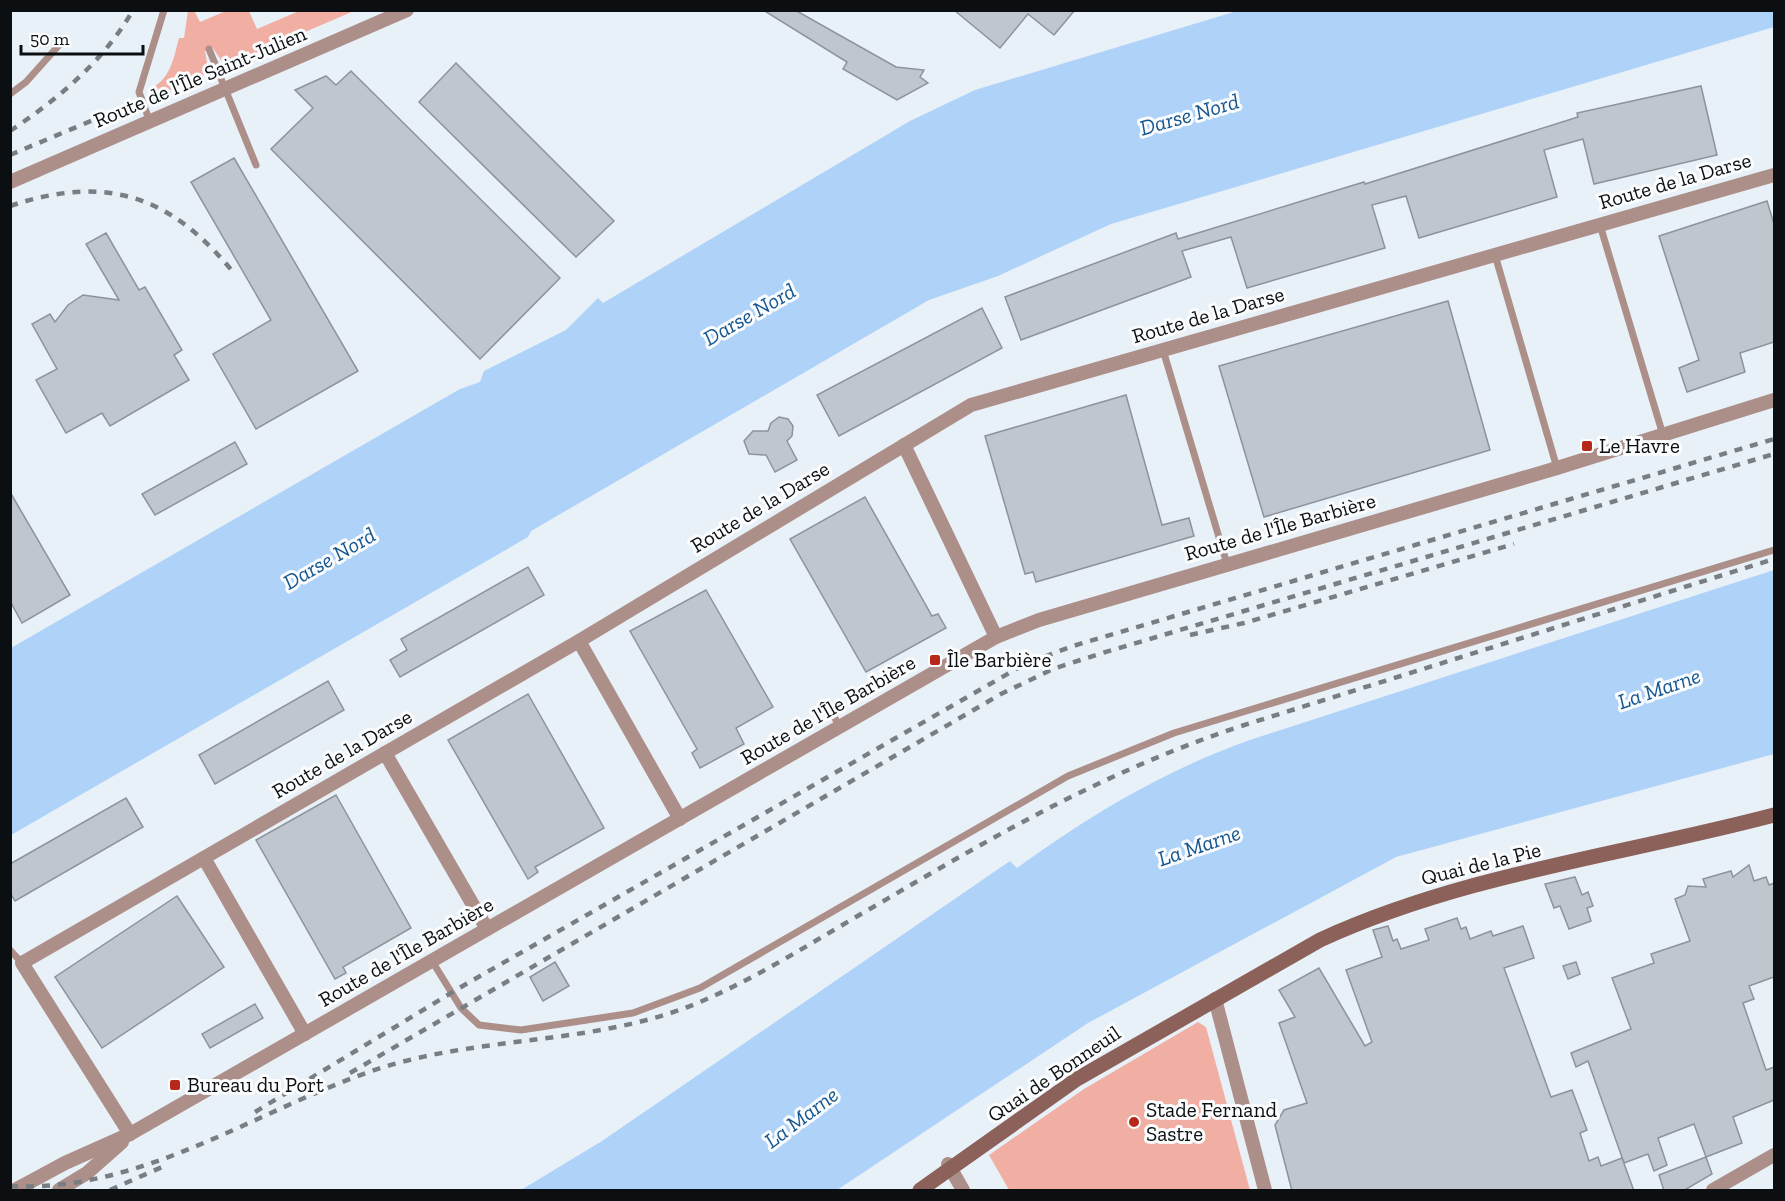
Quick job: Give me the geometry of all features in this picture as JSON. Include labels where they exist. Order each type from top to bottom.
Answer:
[{"type":"street","name":"Route de l'Île Saint-Julien","points":[[10,182],[406,10]]},
{"type":"street","name":"Route de la Darse","points":[[22,963],[579,641],[970,405],[1774,175]]},
{"type":"street","name":"Route de l'Île Barbière","points":[[15,1191],[65,1163],[130,1134],[996,637],[1039,620],[1557,468],[1774,399]]},
{"type":"street","points":[[904,445],[996,637]]},
{"type":"street","points":[[579,641],[680,819]]},
{"type":"street","points":[[385,753],[487,929]]},
{"type":"street","name":"Quai de la Pie","points":[[1215,999],[1320,940],[1421,901],[1774,815]]},
{"type":"street","points":[[204,858],[305,1034]]},
{"type":"street","points":[[22,963],[130,1134]]},
{"type":"street","points":[[1215,999],[1265,1191]]},
{"type":"street","name":"Quai de Bonneuil","points":[[920,1191],[950,1167],[1077,1079],[1215,999]]},
{"type":"street","name":"Route de l'Île Barbière","points":[[59,1191],[87,1173],[130,1134]]},
{"type":"street","points":[[1713,1191],[1774,1155]]},
{"type":"street","points":[[950,1167],[963,1191]]},
{"type":"lane","points":[[150,122],[139,92],[164,10]]},
{"type":"lane","points":[[10,94],[26,82],[60,44]]},
{"type":"lane","points":[[209,49],[256,165]]},
{"type":"lane","points":[[1600,225],[1663,435]]},
{"type":"lane","points":[[1495,255],[1557,468]]},
{"type":"lane","points":[[1163,350],[1227,564]]},
{"type":"lane","points":[[432,961],[461,1008],[479,1025],[520,1030],[633,1012],[700,988],[1068,776],[1174,733],[1774,550]]},
{"type":"lane","points":[[829,708],[840,727]]},
{"type":"lane","points":[[10,950],[22,963]]},
{"type":"shaded area","points":[[188,11],[195,12],[200,22],[226,11],[249,11],[257,29],[299,11],[354,11],[225,66],[213,48],[205,51],[209,73],[156,96],[151,88],[167,74],[179,38],[184,38]]},
{"type":"shaded area","name":"Stade Fernand Sastre","points":[[1198,1022],[1206,1027],[1250,1190],[1009,1190],[989,1155],[1084,1089]]},
{"type":"water","name":"Darse Nord","points":[[1774,10],[1774,27],[1111,224],[998,276],[929,300],[531,531],[528,537],[11,835],[11,648],[460,389],[480,382],[484,371],[566,330],[598,298],[603,303],[910,121],[975,90],[1237,11]]},
{"type":"water","name":"La Marne","points":[[1774,570],[1774,754],[1396,857],[1088,1023],[837,1190],[521,1190],[602,1141],[1010,861],[1017,868],[1100,812],[1188,765],[1250,740]]},
{"type":"building","points":[[763,10],[795,10],[896,67],[924,70],[920,77],[928,83],[897,100],[843,69],[847,62]]},
{"type":"building","points":[[954,10],[1075,10],[1054,35],[1028,14],[1000,48]]},
{"type":"building","points":[[456,63],[614,221],[576,257],[419,102]]},
{"type":"building","points":[[351,71],[560,278],[480,359],[271,149],[313,108],[295,90],[326,76],[336,85]]},
{"type":"building","points":[[1701,86],[1717,155],[1594,184],[1583,139],[1544,150],[1557,197],[1419,238],[1406,196],[1372,205],[1385,248],[1247,288],[1231,237],[1182,251],[1191,277],[1021,340],[1005,297],[1176,233],[1178,239],[1364,182],[1365,184],[1578,117],[1577,113]]},
{"type":"building","points":[[234,158],[358,371],[256,429],[213,354],[271,320],[191,182]]},
{"type":"building","points":[[1767,201],[1774,224],[1774,342],[1740,353],[1745,372],[1687,392],[1679,368],[1699,360],[1659,236]]},
{"type":"building","points":[[106,233],[139,290],[145,287],[182,350],[174,355],[189,380],[110,426],[102,413],[66,433],[36,380],[57,369],[32,324],[50,314],[55,322],[68,305],[83,295],[119,300],[86,244]]},
{"type":"building","points":[[1448,301],[1490,450],[1264,517],[1219,366]]},
{"type":"building","points":[[982,308],[1002,348],[839,436],[817,395]]},
{"type":"building","points":[[1126,395],[1162,525],[1189,518],[1194,536],[1036,582],[1033,572],[1025,574],[985,436]]},
{"type":"building","points":[[779,417],[788,419],[793,426],[792,436],[787,441],[797,460],[775,472],[766,455],[749,454],[744,441],[753,431],[768,431],[771,423]]},
{"type":"building","points":[[235,442],[247,464],[155,515],[142,494]]},
{"type":"building","points":[[10,492],[70,595],[22,623],[10,601]]},
{"type":"building","points":[[865,497],[932,616],[938,614],[946,628],[866,672],[790,539]]},
{"type":"building","points":[[528,567],[544,595],[400,677],[390,660],[407,650],[401,639]]},
{"type":"building","points":[[706,590],[773,707],[736,728],[744,744],[700,768],[692,753],[697,749],[630,631]]},
{"type":"building","points":[[328,681],[344,710],[215,784],[199,755]]},
{"type":"building","points":[[528,694],[604,828],[535,867],[538,872],[528,879],[448,740]]},
{"type":"building","points":[[336,795],[411,928],[343,967],[346,973],[335,979],[256,840]]},
{"type":"building","points":[[126,798],[143,827],[15,901],[10,893],[10,864]]},
{"type":"building","points":[[1749,865],[1754,881],[1766,877],[1769,885],[1774,883],[1774,977],[1749,986],[1754,999],[1743,1003],[1766,1070],[1774,1067],[1774,1100],[1733,1117],[1742,1143],[1706,1157],[1694,1124],[1658,1138],[1667,1165],[1654,1171],[1648,1154],[1624,1163],[1588,1061],[1576,1067],[1571,1053],[1631,1029],[1612,978],[1654,963],[1651,954],[1690,941],[1675,899],[1685,895],[1688,886],[1706,887],[1703,879],[1731,871],[1733,877]]},
{"type":"building","points":[[1575,877],[1582,895],[1588,892],[1593,906],[1587,908],[1591,921],[1569,929],[1560,906],[1554,908],[1545,884]]},
{"type":"building","points":[[177,896],[224,967],[102,1048],[55,977]]},
{"type":"building","points":[[1457,918],[1461,929],[1466,927],[1470,939],[1491,931],[1493,936],[1523,926],[1534,958],[1504,968],[1551,1097],[1572,1090],[1587,1130],[1580,1133],[1589,1161],[1598,1157],[1601,1166],[1622,1158],[1634,1191],[1292,1191],[1275,1125],[1284,1110],[1307,1103],[1279,1023],[1295,1017],[1279,990],[1319,968],[1365,1046],[1372,1042],[1346,970],[1382,957],[1373,930],[1388,926],[1393,941],[1397,939],[1401,949],[1429,940],[1425,929]]},
{"type":"building","points":[[555,962],[569,986],[543,1001],[530,977]]},
{"type":"building","points":[[1576,962],[1580,974],[1568,979],[1563,966]]},
{"type":"building","points":[[255,1004],[263,1018],[210,1048],[202,1034]]},
{"type":"building","points":[[1706,1157],[1712,1174],[1683,1191],[1664,1191],[1659,1175]]},
{"type":"railway","points":[[10,131],[79,78],[108,46],[133,10]]},
{"type":"railway","points":[[10,155],[117,110]]},
{"type":"railway","points":[[10,206],[45,196],[76,192],[106,193],[134,198],[160,209],[185,225],[233,272]]},
{"type":"railway","points":[[255,1112],[461,987],[1025,664],[1073,646],[1774,439]]},
{"type":"railway","points":[[350,1073],[1001,694],[1053,669],[1774,454]]},
{"type":"railway","points":[[1190,635],[1244,623],[1514,544]]},
{"type":"railway","points":[[10,1186],[58,1185],[104,1177],[149,1164],[194,1147],[325,1089],[369,1072],[410,1060],[451,1051],[619,1027],[700,1002],[789,957],[1008,830],[1142,764],[1238,727],[1774,559]]},
{"type":"railway","points":[[110,1190],[162,1167]]},
{"type":"place","name":"Le Havre","points":[[1587,446]]},
{"type":"place","name":"Île Barbière","points":[[935,660]]},
{"type":"place","name":"Bureau du Port","points":[[175,1085]]},
{"type":"place","name":"Stade Fernand Sastre","points":[[1134,1122]]}]
